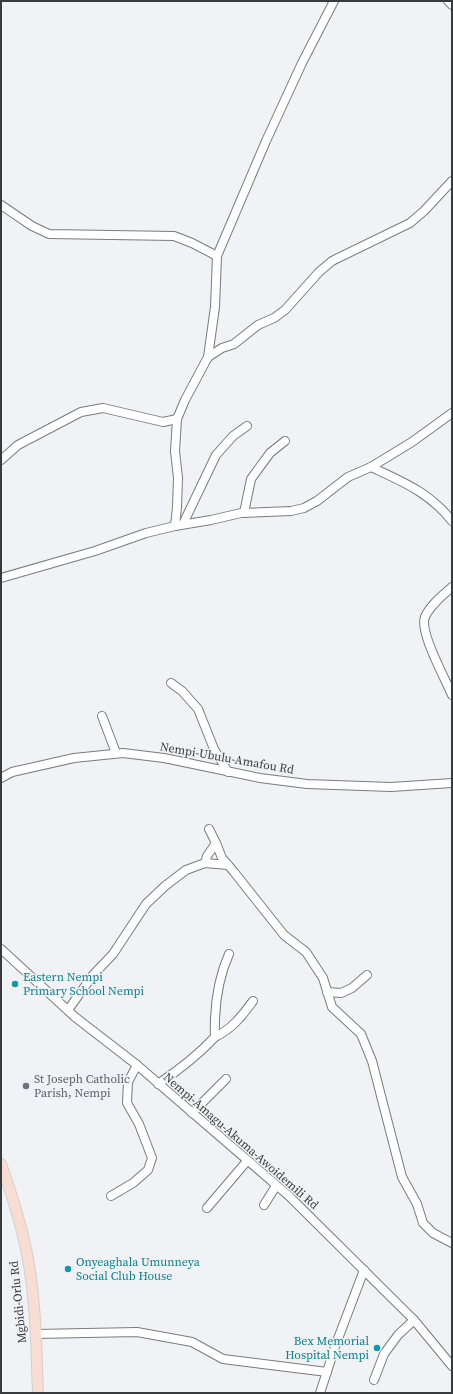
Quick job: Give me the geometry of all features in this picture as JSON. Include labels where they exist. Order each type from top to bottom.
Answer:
[{"type":"main road","name":"Mgbidi-Orlu Rd","points":[[1,1164],[14,1203],[26,1250],[32,1284],[38,1393]]},
{"type":"street","points":[[179,525],[178,478],[175,451],[177,419],[185,400],[208,357],[215,307],[217,256],[266,140],[302,63],[334,1]]},
{"type":"street","points":[[448,1],[452,6]]},
{"type":"street","points":[[208,357],[222,348],[234,344],[258,326],[280,314],[299,296],[320,272],[332,262],[410,223],[424,211],[452,181]]},
{"type":"street","points":[[1,205],[32,226],[49,234],[174,236],[192,243],[217,256]]},
{"type":"street","points":[[1,460],[18,445],[81,412],[103,408],[163,422],[177,419]]},
{"type":"street","points":[[1,578],[95,551],[146,533],[179,525],[244,513],[291,511],[304,508],[317,501],[348,477],[371,467],[412,442],[452,413]]},
{"type":"street","points":[[179,525],[216,455],[233,436],[247,426]]},
{"type":"street","points":[[244,513],[251,479],[270,453],[285,440]]},
{"type":"street","points":[[371,467],[408,484],[425,494],[442,508],[452,521]]},
{"type":"street","points":[[452,587],[441,596],[431,608],[425,617],[424,626],[428,641],[452,694]]},
{"type":"street","points":[[171,682],[182,691],[198,709],[214,749],[228,772]]},
{"type":"street","points":[[102,716],[116,753]]},
{"type":"street","name":"Nempi-Ubulu-Amafou Rd","points":[[1,778],[12,772],[74,758],[123,753],[151,756],[260,778],[306,784],[391,787],[452,783]]},
{"type":"street","points":[[209,829],[222,858],[284,935],[306,952],[323,978],[332,1007],[361,1034],[372,1061],[402,1177],[417,1204],[422,1223],[433,1232],[452,1243]]},
{"type":"street","points":[[206,864],[208,856],[216,843]]},
{"type":"street","points":[[68,1010],[93,975],[113,954],[146,904],[165,886],[186,870],[206,864],[228,865]]},
{"type":"street","name":"Nempi-Amagu-Akuma-Awoidemili Rd","points":[[1,949],[68,1010],[137,1066],[276,1186],[414,1320],[452,1366]]},
{"type":"street","points":[[215,1037],[214,1015],[218,989],[229,954]]},
{"type":"street","points":[[327,992],[341,992],[352,988],[366,975]]},
{"type":"street","points":[[158,1084],[179,1070],[195,1057],[215,1037],[224,1032],[240,1019],[253,1001]]},
{"type":"street","points":[[110,1196],[133,1183],[148,1170],[152,1158],[138,1124],[127,1103],[128,1082],[137,1066]]},
{"type":"street","points":[[192,1113],[226,1079]]},
{"type":"street","points":[[207,1208],[247,1161]]},
{"type":"street","points":[[264,1205],[276,1186]]},
{"type":"street","points":[[320,1393],[364,1270]]},
{"type":"street","points":[[374,1380],[384,1354],[398,1335],[414,1320]]},
{"type":"street","points":[[35,1334],[137,1332],[192,1342],[223,1359],[327,1372]]},
{"type":"place","name":"Eastern Nempi Primary School Nempi","points":[[15,984]]},
{"type":"place","name":"St Joseph Catholic Parish, Nempi","points":[[26,1086]]},
{"type":"place","name":"Onyeaghala Umunneya Social Club House","points":[[68,1269]]},
{"type":"place","name":"Bex Memorial Hospital Nempi","points":[[377,1348]]}]
